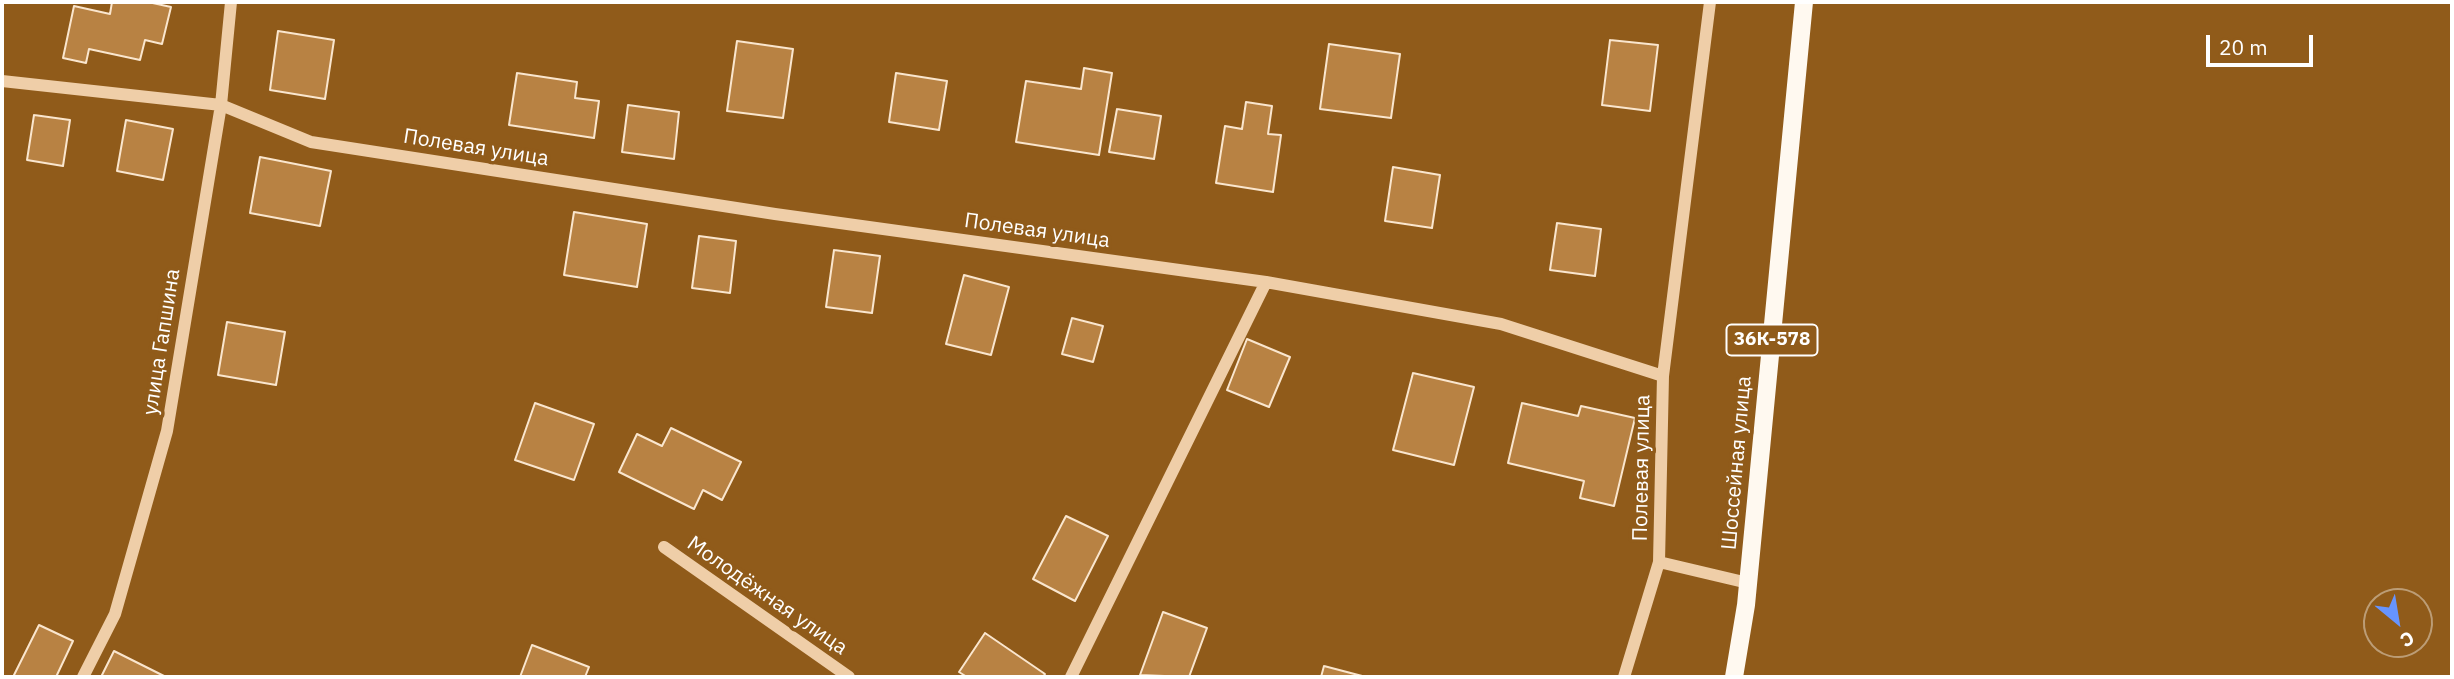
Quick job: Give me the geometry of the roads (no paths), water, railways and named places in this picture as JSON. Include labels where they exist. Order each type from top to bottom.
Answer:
[{"type":"main road","name":"Шоссейная улица","points":[[1734,677],[1748,583],[1804,2]]},
{"type":"street","name":"улица Гапшина","points":[[83,677],[115,614],[166,431],[220,106],[231,2]]},
{"type":"street","points":[[1663,376],[1710,2]]},
{"type":"street","name":"Полевая улица","points":[[2,81],[220,106],[311,142],[775,214],[1266,282],[1501,324],[1663,376],[1659,562]]},
{"type":"street","points":[[1071,677],[1266,282]]},
{"type":"street","name":"Молодёжная улица","points":[[664,547],[849,677]]},
{"type":"street","points":[[1624,677],[1659,562],[1748,583]]}]
